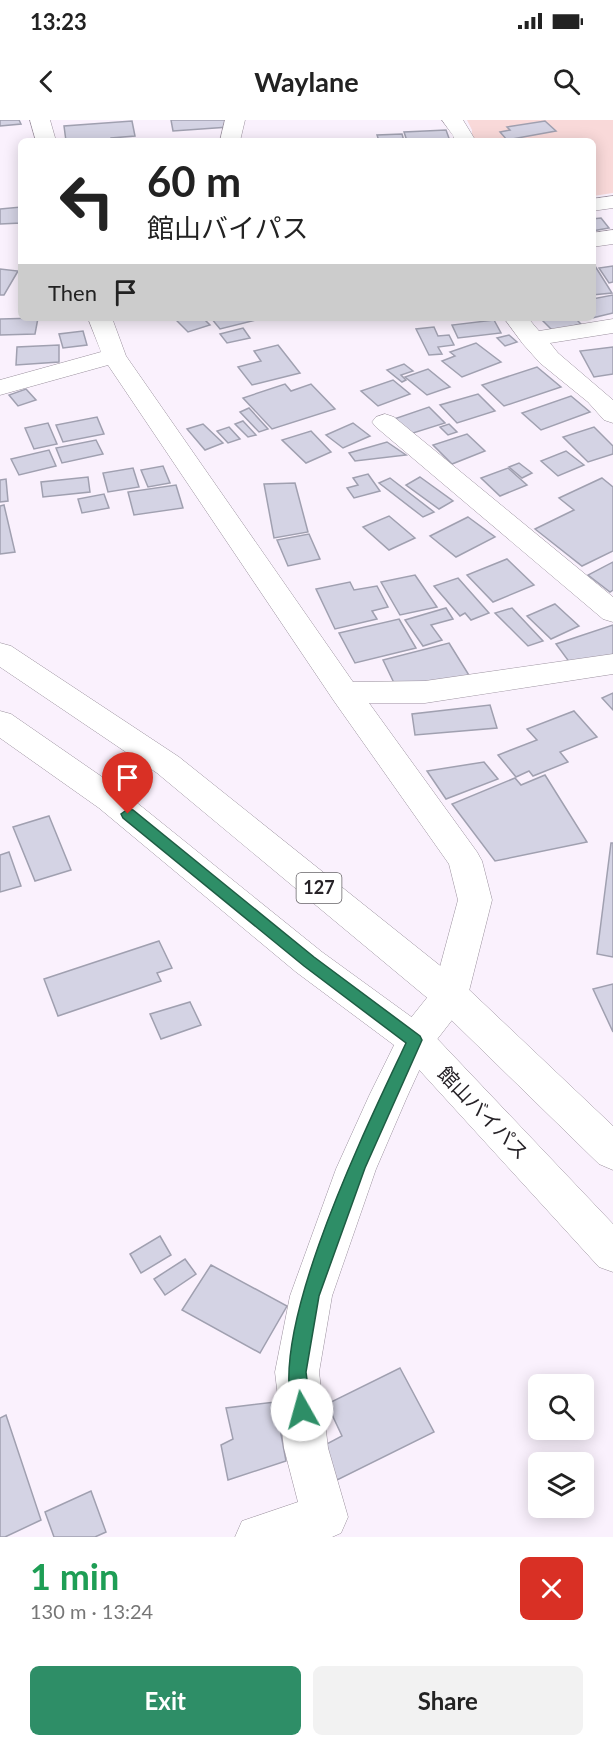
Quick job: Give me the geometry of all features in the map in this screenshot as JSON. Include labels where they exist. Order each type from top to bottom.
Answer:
[{"type":"main road","points":[[40,120],[45,138]]},
{"type":"main road","points":[[231,138],[235,120]]},
{"type":"main road","points":[[452,120],[464,138]]},
{"type":"main road","points":[[596,204],[613,202]]},
{"type":"main road","points":[[596,239],[613,237]]},
{"type":"main road","points":[[101,321],[114,356],[345,693],[465,861],[475,900],[450,995],[415,1040],[356,1168],[311,1296],[297,1372],[306,1448],[325,1517],[258,1537]]},
{"type":"main road","points":[[518,321],[549,358],[597,397],[613,415]]},
{"type":"main road","points":[[531,339],[613,326]]},
{"type":"main road","points":[[0,388],[114,356]]},
{"type":"main road","points":[[0,363],[34,379]]},
{"type":"main road","points":[[385,422],[613,612]]},
{"type":"main road","name":"127","points":[[0,653],[168,765],[450,995],[613,1152]]},
{"type":"main road","points":[[345,693],[425,692],[613,664]]},
{"type":"main road","name":"館山バイパス","points":[[0,722],[110,799],[309,962],[415,1040],[613,1253]]},
{"type":"shaded area","points":[[467,120],[613,120],[613,193],[596,196],[596,138],[472,138],[472,130]]},
{"type":"building","points":[[0,120],[19,120],[21,124],[0,126]]},
{"type":"building","points":[[171,120],[227,120],[229,127],[173,131]]},
{"type":"building","points":[[132,121],[135,136],[66,138],[64,126]]},
{"type":"building","points":[[545,121],[556,131],[505,138],[500,132],[510,130],[507,127]]},
{"type":"building","points":[[446,130],[449,138],[406,138],[404,132]]},
{"type":"building","points":[[402,134],[403,138],[378,138],[377,135]]},
{"type":"building","points":[[18,207],[18,223],[0,224],[0,209]]},
{"type":"building","points":[[601,218],[609,228],[596,230],[596,219]]},
{"type":"building","points":[[613,266],[613,282],[609,283],[599,268]]},
{"type":"building","points":[[596,268],[612,293],[596,295]]},
{"type":"building","points":[[0,269],[18,271],[4,295],[0,295]]},
{"type":"building","points":[[613,295],[613,313],[596,317],[596,298]]},
{"type":"building","points":[[0,319],[37,321],[35,334],[0,335]]},
{"type":"building","points":[[177,321],[206,321],[210,325],[188,332]]},
{"type":"building","points":[[213,321],[252,321],[220,329]]},
{"type":"building","points":[[495,321],[501,333],[458,338],[452,325]]},
{"type":"building","points":[[543,321],[578,321],[581,324],[553,331]]},
{"type":"building","points":[[434,327],[438,336],[449,335],[454,345],[438,347],[442,354],[429,355],[416,329]]},
{"type":"building","points":[[243,328],[250,338],[227,343],[220,334]]},
{"type":"building","points":[[83,331],[87,345],[63,348],[59,334]]},
{"type":"building","points":[[509,335],[517,342],[505,346],[497,338]]},
{"type":"building","points":[[476,343],[501,362],[462,377],[442,361],[455,356],[450,352]]},
{"type":"building","points":[[59,345],[59,362],[16,365],[17,347]]},
{"type":"building","points":[[278,345],[300,373],[252,385],[238,367],[261,361],[254,351]]},
{"type":"building","points":[[613,347],[613,374],[594,377],[580,351]]},
{"type":"building","points":[[404,364],[413,371],[401,375],[406,380],[402,382],[387,370]]},
{"type":"building","points":[[537,367],[561,387],[504,406],[482,385]]},
{"type":"building","points":[[428,369],[450,387],[427,395],[405,377]]},
{"type":"building","points":[[393,380],[410,394],[378,406],[361,391]]},
{"type":"building","points":[[285,384],[291,391],[311,384],[335,409],[272,429],[243,398]]},
{"type":"building","points":[[26,389],[36,400],[18,406],[9,395]]},
{"type":"building","points":[[478,394],[495,411],[457,423],[440,405]]},
{"type":"building","points":[[571,396],[590,412],[541,430],[522,413]]},
{"type":"building","points":[[429,407],[445,423],[410,434],[394,419]]},
{"type":"building","points":[[249,408],[268,429],[259,432],[240,412]]},
{"type":"building","points":[[97,417],[104,434],[63,442],[56,425]]},
{"type":"building","points":[[243,421],[256,435],[248,437],[235,424]]},
{"type":"building","points":[[48,423],[57,444],[34,449],[25,428]]},
{"type":"building","points":[[353,423],[370,436],[343,448],[326,435]]},
{"type":"building","points":[[203,424],[223,443],[205,450],[187,429]]},
{"type":"building","points":[[449,424],[457,432],[448,435],[440,427]]},
{"type":"building","points":[[229,427],[240,439],[228,443],[217,431]]},
{"type":"building","points":[[594,427],[613,446],[613,454],[588,462],[563,437]]},
{"type":"building","points":[[311,431],[331,452],[306,463],[282,440]]},
{"type":"building","points":[[467,434],[485,451],[452,464],[433,445]]},
{"type":"building","points":[[96,440],[103,454],[62,463],[56,448]]},
{"type":"building","points":[[387,442],[406,455],[355,461],[349,453]]},
{"type":"building","points":[[49,450],[56,466],[19,475],[11,459]]},
{"type":"building","points":[[566,451],[584,465],[558,476],[541,461]]},
{"type":"building","points":[[519,463],[532,473],[522,478],[509,467]]},
{"type":"building","points":[[163,466],[170,483],[148,487],[141,470]]},
{"type":"building","points":[[133,468],[139,487],[108,492],[103,473]]},
{"type":"building","points":[[508,468],[527,485],[500,496],[481,478]]},
{"type":"building","points":[[368,474],[380,491],[354,498],[347,488],[358,485],[353,478]]},
{"type":"building","points":[[88,477],[90,492],[43,497],[41,482]]},
{"type":"building","points":[[420,477],[453,501],[439,509],[406,485]]},
{"type":"building","points":[[390,478],[434,512],[423,517],[379,483]]},
{"type":"building","points":[[602,478],[613,487],[613,551],[582,566],[535,529],[574,510],[559,498]]},
{"type":"building","points":[[6,479],[8,501],[0,502],[0,480]]},
{"type":"building","points":[[295,483],[308,532],[274,538],[264,484]]},
{"type":"building","points":[[176,485],[183,508],[134,515],[128,492]]},
{"type":"building","points":[[104,494],[109,508],[82,513],[78,499]]},
{"type":"building","points":[[4,505],[15,552],[0,554],[0,506]]},
{"type":"building","points":[[389,516],[415,538],[389,550],[363,527]]},
{"type":"building","points":[[468,517],[495,537],[456,557],[430,536]]},
{"type":"building","points":[[309,534],[320,559],[288,566],[277,540]]},
{"type":"building","points":[[507,559],[534,585],[493,602],[467,575]]},
{"type":"building","points":[[613,562],[613,590],[610,592],[588,575]]},
{"type":"building","points":[[415,575],[437,607],[400,615],[381,582]]},
{"type":"building","points":[[458,578],[489,613],[471,620],[465,613],[460,616],[434,586]]},
{"type":"building","points":[[350,582],[354,590],[377,586],[388,607],[372,611],[377,619],[335,629],[316,589]]},
{"type":"building","points":[[555,604],[579,626],[551,639],[527,616]]},
{"type":"building","points":[[446,608],[453,619],[431,625],[442,640],[423,646],[405,620]]},
{"type":"building","points":[[512,608],[543,641],[528,646],[495,613]]},
{"type":"building","points":[[399,619],[416,648],[355,663],[339,633]]},
{"type":"building","points":[[613,625],[613,655],[570,663],[556,644]]},
{"type":"building","points":[[449,643],[472,680],[395,685],[383,660]]},
{"type":"building","points":[[613,693],[613,710],[602,698]]},
{"type":"building","points":[[490,705],[497,728],[415,735],[412,714]]},
{"type":"building","points":[[574,711],[597,737],[560,752],[568,762],[533,776],[529,771],[516,777],[498,755],[537,740],[527,729]]},
{"type":"building","points":[[484,762],[498,779],[446,799],[427,771]]},
{"type":"building","points":[[545,775],[587,842],[495,861],[452,804],[515,778],[521,785]]},
{"type":"building","points":[[49,816],[71,870],[35,881],[13,827]]},
{"type":"building","points":[[611,843],[613,843],[613,957],[597,954]]},
{"type":"building","points":[[9,852],[21,886],[0,892],[0,855]]},
{"type":"building","points":[[159,941],[172,968],[157,973],[161,981],[58,1016],[44,979]]},
{"type":"building","points":[[613,984],[613,1032],[593,989]]},
{"type":"building","points":[[190,1002],[201,1025],[161,1039],[150,1014]]},
{"type":"building","points":[[160,1236],[171,1255],[141,1273],[130,1254]]},
{"type":"building","points":[[185,1259],[196,1274],[165,1295],[154,1279]]},
{"type":"building","points":[[211,1265],[287,1306],[260,1353],[182,1310]]},
{"type":"building","points":[[400,1368],[434,1432],[337,1480],[321,1447],[342,1436],[327,1404]]},
{"type":"building","points":[[275,1402],[286,1461],[228,1480],[221,1445],[233,1439],[226,1408]]},
{"type":"building","points":[[6,1415],[41,1520],[5,1537],[0,1537],[0,1418]]},
{"type":"building","points":[[91,1491],[106,1532],[95,1537],[54,1537],[45,1512]]},
{"type":"route","points":[[128,814],[309,962],[415,1040],[356,1168],[311,1296],[297,1372],[302,1410]]}]
